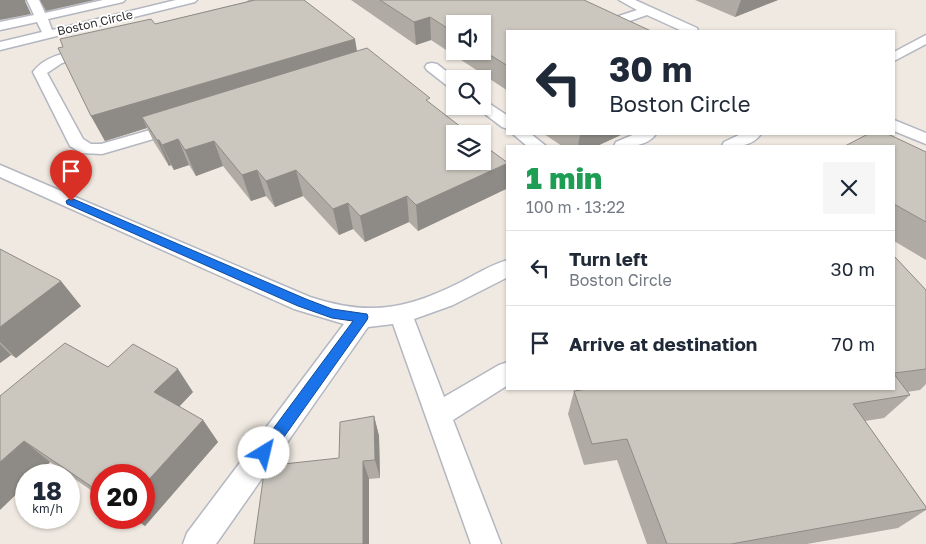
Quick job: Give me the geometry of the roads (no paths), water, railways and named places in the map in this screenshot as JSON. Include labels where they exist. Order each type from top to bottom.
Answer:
[{"type":"lane","points":[[32,0],[49,34]]},
{"type":"lane","points":[[0,26],[119,0]]},
{"type":"lane","name":"Boston Circle","points":[[0,46],[191,0]]},
{"type":"lane","points":[[625,0],[690,30]]},
{"type":"lane","points":[[155,9],[164,20]]},
{"type":"lane","points":[[624,30],[615,26],[614,22],[648,11]]},
{"type":"lane","points":[[895,56],[926,39]]},
{"type":"lane","points":[[103,49],[54,61],[45,66],[40,72],[76,142],[87,149],[102,149],[195,122]]},
{"type":"lane","points":[[432,67],[446,78]]},
{"type":"lane","points":[[491,112],[506,123]]},
{"type":"lane","points":[[895,125],[926,139]]},
{"type":"lane","points":[[522,135],[537,145]]},
{"type":"lane","points":[[624,145],[646,135]]},
{"type":"lane","points":[[732,145],[750,135]]},
{"type":"lane","points":[[0,170],[302,302],[332,313],[362,317],[401,315],[430,307],[506,268]]},
{"type":"lane","points":[[401,315],[486,544]]},
{"type":"lane","points":[[198,544],[362,317]]},
{"type":"lane","points":[[438,415],[506,373]]}]
